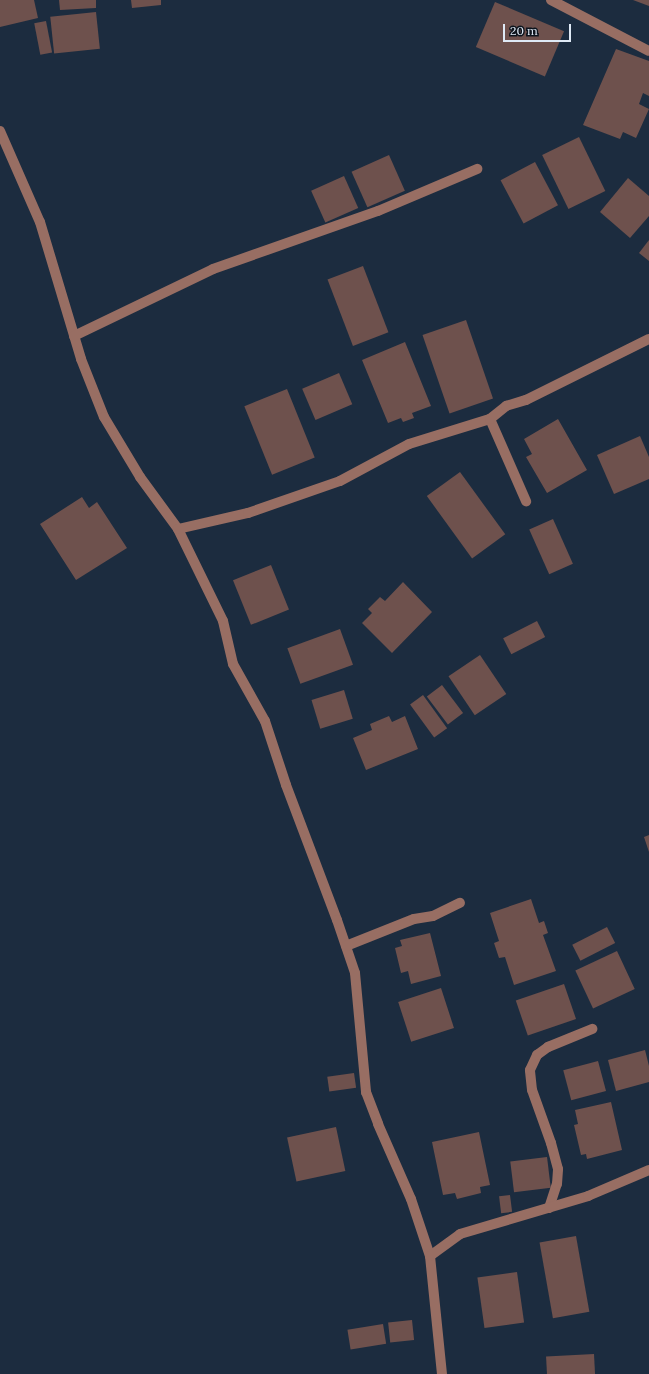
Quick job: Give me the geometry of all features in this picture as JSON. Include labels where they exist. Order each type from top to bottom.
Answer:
[{"type":"street","points":[[551,0],[649,51]]},
{"type":"street","points":[[0,132],[40,222],[74,336],[104,418],[140,477],[178,529],[223,621],[233,664],[265,721],[286,784],[346,946],[355,973],[366,1092],[378,1124],[411,1199],[430,1256],[442,1374]]},
{"type":"street","points":[[74,336],[213,269],[378,211],[477,169]]},
{"type":"street","points":[[178,529],[248,513],[340,481],[408,444],[490,419],[506,406],[526,400],[649,339]]},
{"type":"street","points":[[490,419],[526,501]]},
{"type":"street","points":[[346,946],[414,919],[433,916],[460,903]]},
{"type":"street","points":[[549,1208],[556,1184],[558,1169],[551,1143],[532,1090],[530,1070],[537,1056],[548,1047],[592,1029]]},
{"type":"street","points":[[430,1256],[460,1234],[588,1196],[649,1170]]},
{"type":"building","points":[[0,0],[34,0],[38,18],[0,27]]},
{"type":"building","points":[[59,0],[96,0],[96,8],[60,10]]},
{"type":"building","points":[[131,0],[161,0],[161,5],[132,8]]},
{"type":"building","points":[[633,0],[649,0],[649,6]]},
{"type":"building","points":[[495,2],[564,31],[545,76],[476,47]]},
{"type":"building","points":[[96,12],[100,49],[54,54],[50,17]]},
{"type":"building","points":[[46,21],[52,52],[40,55],[34,23]]},
{"type":"building","points":[[616,49],[649,61],[649,96],[643,93],[639,104],[649,109],[636,138],[623,132],[620,139],[583,125]]},
{"type":"building","points":[[579,137],[605,191],[568,209],[542,155]]},
{"type":"building","points":[[389,155],[405,191],[367,207],[352,172]]},
{"type":"building","points":[[535,162],[558,205],[524,224],[501,180]]},
{"type":"building","points":[[344,176],[358,208],[325,223],[311,191]]},
{"type":"building","points":[[628,178],[649,196],[649,216],[630,238],[600,212]]},
{"type":"building","points":[[649,240],[649,261],[639,253]]},
{"type":"building","points":[[363,266],[388,332],[353,346],[328,280]]},
{"type":"building","points":[[466,320],[493,398],[450,413],[423,335]]},
{"type":"building","points":[[405,342],[431,406],[412,413],[414,418],[403,422],[401,418],[388,423],[362,360]]},
{"type":"building","points":[[339,373],[352,404],[315,420],[302,389]]},
{"type":"building","points":[[287,389],[315,458],[272,475],[244,406]]},
{"type":"building","points":[[558,419],[587,470],[547,493],[526,457],[532,454],[524,439]]},
{"type":"building","points":[[640,436],[649,457],[649,479],[614,494],[597,455]]},
{"type":"building","points":[[460,472],[505,534],[472,558],[427,496]]},
{"type":"building","points":[[82,497],[89,508],[97,502],[127,548],[76,580],[40,524]]},
{"type":"building","points":[[553,519],[573,564],[549,574],[529,530]]},
{"type":"building","points":[[271,565],[289,610],[251,625],[233,580]]},
{"type":"building","points":[[403,582],[432,612],[392,653],[362,623],[372,613],[368,609],[380,597],[385,601]]},
{"type":"building","points":[[537,621],[545,637],[511,654],[503,638]]},
{"type":"building","points":[[340,629],[353,665],[300,684],[287,648]]},
{"type":"building","points":[[480,655],[506,694],[475,715],[448,676]]},
{"type":"building","points":[[442,685],[463,713],[448,724],[427,696]]},
{"type":"building","points":[[344,690],[353,719],[320,729],[311,700]]},
{"type":"building","points":[[423,695],[447,728],[434,738],[410,704]]},
{"type":"building","points":[[389,716],[392,722],[405,716],[418,749],[366,770],[353,738],[372,730],[370,724]]},
{"type":"building","points":[[649,835],[649,852],[644,837]]},
{"type":"building","points":[[531,899],[539,923],[544,921],[548,933],[543,935],[556,971],[514,985],[505,957],[499,958],[494,943],[499,941],[490,913]]},
{"type":"building","points":[[607,927],[615,943],[580,961],[572,945]]},
{"type":"building","points":[[430,933],[441,976],[411,984],[408,971],[401,973],[395,948],[402,946],[400,940]]},
{"type":"building","points":[[617,951],[635,989],[593,1009],[575,970]]},
{"type":"building","points":[[564,984],[576,1019],[528,1036],[516,1001]]},
{"type":"building","points":[[441,988],[454,1028],[411,1042],[398,1002]]},
{"type":"building","points":[[645,1050],[649,1066],[649,1082],[616,1091],[608,1060]]},
{"type":"building","points":[[598,1061],[606,1091],[571,1100],[563,1070]]},
{"type":"building","points":[[354,1073],[356,1088],[329,1092],[327,1077]]},
{"type":"building","points":[[611,1102],[622,1150],[587,1159],[586,1154],[581,1155],[574,1125],[578,1124],[575,1110]]},
{"type":"building","points":[[336,1127],[345,1171],[296,1181],[287,1137]]},
{"type":"building","points":[[479,1132],[490,1185],[480,1187],[481,1193],[457,1199],[455,1193],[443,1195],[432,1142]]},
{"type":"building","points":[[547,1157],[551,1188],[514,1192],[510,1162]]},
{"type":"building","points":[[510,1195],[512,1212],[501,1213],[499,1196]]},
{"type":"building","points":[[576,1236],[589,1312],[553,1318],[540,1242]]},
{"type":"building","points":[[517,1272],[524,1323],[484,1328],[477,1278]]},
{"type":"building","points":[[412,1320],[414,1340],[390,1342],[388,1323]]},
{"type":"building","points":[[383,1324],[386,1344],[351,1349],[347,1330]]},
{"type":"building","points":[[594,1354],[595,1374],[547,1374],[546,1357]]}]
